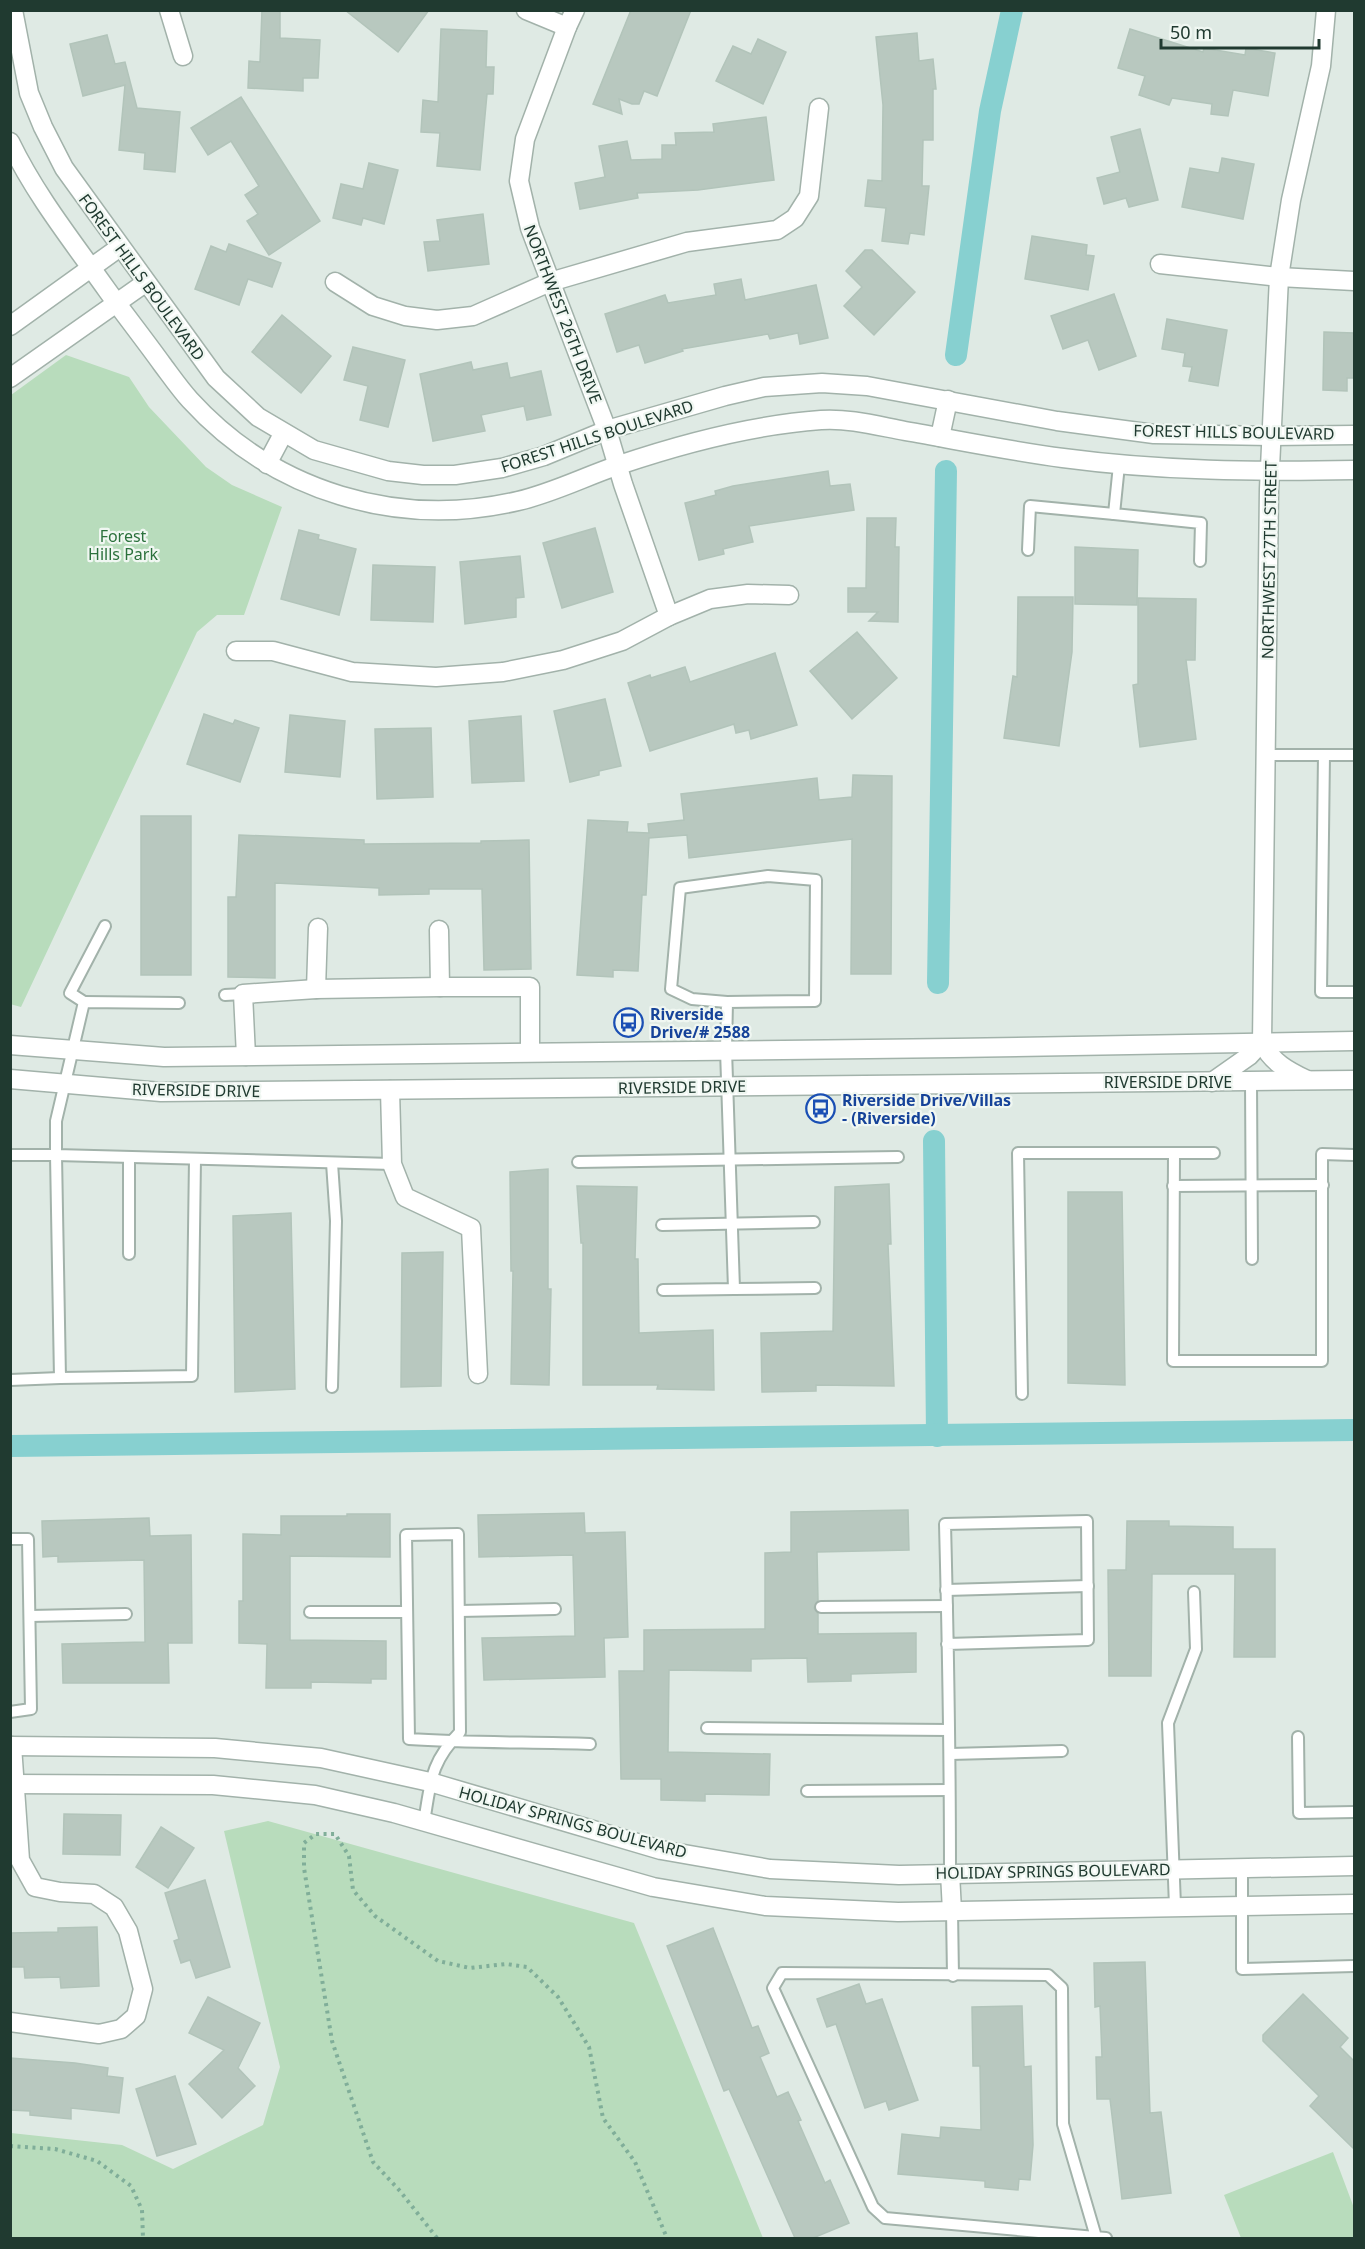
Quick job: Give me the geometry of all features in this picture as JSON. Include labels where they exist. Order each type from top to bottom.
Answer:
[{"type":"street","name":"FOREST HILLS BOULEVARD","points":[[13,10],[17,65],[43,128],[64,168],[145,283],[216,378],[258,417],[283,434],[314,450],[388,471],[423,475],[454,475],[513,465],[544,456],[608,430],[725,396],[764,387],[822,382],[867,386],[1057,421],[1154,434],[1354,435]]},
{"type":"street","points":[[169,10],[183,56]]},
{"type":"street","points":[[526,10],[567,27]]},
{"type":"street","name":"NORTHWEST 26TH DRIVE","points":[[575,10],[525,139],[519,181],[530,228],[608,430],[617,466],[669,616]]},
{"type":"street","name":"NORTHWEST 27TH STREET","points":[[1262,1042],[1270,472],[1279,277],[1291,200],[1321,66],[1326,10]]},
{"type":"street","points":[[335,282],[374,306],[405,316],[437,320],[473,316],[550,282],[687,242],[777,230],[795,218],[809,196],[819,108]]},
{"type":"street","points":[[10,142],[34,187],[116,303],[189,400],[224,432],[267,464],[325,492],[392,508],[438,511],[484,508],[522,501],[691,442],[767,427],[825,420],[859,423],[1061,458],[1119,465],[1270,472],[1354,470]]},
{"type":"street","points":[[10,326],[120,247]]},
{"type":"street","points":[[1160,264],[1279,277],[1354,281]]},
{"type":"street","points":[[10,378],[145,283]]},
{"type":"street","points":[[940,437],[948,400]]},
{"type":"street","points":[[267,464],[283,434]]},
{"type":"street","points":[[236,651],[273,651],[352,672],[436,677],[503,672],[564,660],[622,641],[669,616],[710,599],[748,594],[789,596]]},
{"type":"street","points":[[316,989],[318,928]]},
{"type":"street","points":[[439,930],[440,987]]},
{"type":"street","points":[[246,1056],[234,995],[316,989],[440,987],[530,987],[530,1052]]},
{"type":"street","name":"RIVERSIDE DRIVE","points":[[10,1045],[164,1057],[1354,1041]]},
{"type":"street","points":[[1212,1082],[1249,1056],[1262,1042],[1268,1054],[1281,1065],[1311,1081]]},
{"type":"street","name":"RIVERSIDE DRIVE","points":[[10,1079],[161,1092],[1354,1080]]},
{"type":"street","points":[[390,1090],[392,1164],[405,1197],[471,1228],[478,1374]]},
{"type":"street","points":[[10,2022],[99,2034],[121,2029],[136,2016],[143,1989],[128,1931],[114,1907],[94,1894],[60,1892],[35,1887],[20,1860],[11,1746]]},
{"type":"street","name":"HOLIDAY SPRINGS BOULEVARD","points":[[11,1746],[215,1748],[321,1758],[430,1782],[661,1850],[770,1869],[899,1875],[1354,1866]]},
{"type":"street","points":[[13,1784],[213,1785],[315,1795],[424,1822],[653,1887],[765,1906],[898,1912],[1354,1904]]},
{"type":"street","points":[[950,1873],[952,1911]]},
{"type":"lane","points":[[1114,514],[1119,465]]},
{"type":"lane","points":[[1028,550],[1030,506],[1201,523],[1200,561]]},
{"type":"lane","points":[[1266,755],[1354,755]]},
{"type":"lane","points":[[1324,755],[1321,992],[1354,992]]},
{"type":"lane","points":[[768,876],[816,880],[815,1001],[727,1002],[692,999],[671,989],[680,888],[768,876]]},
{"type":"lane","points":[[105,926],[70,993],[84,1002],[179,1003]]},
{"type":"lane","points":[[60,1378],[56,1121],[84,1002]]},
{"type":"lane","points":[[727,1002],[726,1050],[734,1289]]},
{"type":"lane","points":[[1251,1082],[1252,1259]]},
{"type":"lane","points":[[1022,1394],[1018,1153],[1214,1153]]},
{"type":"lane","points":[[1174,1153],[1173,1361],[1322,1361],[1322,1154],[1354,1155]]},
{"type":"lane","points":[[10,1155],[392,1164]]},
{"type":"lane","points":[[578,1162],[898,1157]]},
{"type":"lane","points":[[129,1158],[129,1254]]},
{"type":"lane","points":[[10,1380],[192,1376],[195,1160]]},
{"type":"lane","points":[[332,1163],[336,1221],[332,1387]]},
{"type":"lane","points":[[1173,1186],[1323,1185]]},
{"type":"lane","points":[[662,1225],[814,1222]]},
{"type":"lane","points":[[663,1290],[815,1288]]},
{"type":"lane","points":[[947,1644],[1088,1640],[1087,1521],[945,1524],[950,1873]]},
{"type":"lane","points":[[424,1822],[430,1782],[437,1760],[450,1742],[460,1732],[458,1534],[406,1535],[409,1739],[450,1742],[590,1744]]},
{"type":"lane","points":[[10,1539],[28,1539],[31,1709],[10,1712]]},
{"type":"lane","points":[[946,1590],[1088,1586]]},
{"type":"lane","points":[[1175,1906],[1168,1723],[1196,1649],[1194,1592]]},
{"type":"lane","points":[[821,1607],[947,1606]]},
{"type":"lane","points":[[459,1611],[555,1610]]},
{"type":"lane","points":[[310,1612],[407,1612]]},
{"type":"lane","points":[[30,1616],[126,1614]]},
{"type":"lane","points":[[707,1728],[949,1730]]},
{"type":"lane","points":[[1298,1737],[1299,1813],[1354,1812]]},
{"type":"lane","points":[[950,1754],[1062,1751]]},
{"type":"lane","points":[[807,1791],[949,1790]]},
{"type":"lane","points":[[1242,1868],[1242,1969],[1354,1966]]},
{"type":"lane","points":[[952,1911],[953,1976]]},
{"type":"lane","points":[[782,1973],[1048,1975],[1062,1988],[1063,2124],[1101,2238],[885,2218],[873,2207],[773,1988],[782,1973]]},
{"type":"path","points":[[437,2238],[400,2191],[373,2162],[332,2041],[304,1868],[304,1843],[316,1834],[335,1834],[349,1856],[353,1890],[375,1917],[438,1961],[470,1968],[506,1964],[527,1967],[558,1997],[589,2047],[603,2118],[635,2162],[667,2238]]},
{"type":"path","points":[[10,2146],[55,2149],[97,2161],[131,2186],[142,2210],[143,2238]]},
{"type":"green space","name":"Forest Hills Park","points":[[66,355],[129,377],[149,407],[206,467],[232,485],[282,507],[244,615],[217,615],[197,632],[21,1007],[10,1004],[11,395]]},
{"type":"green space","points":[[268,1821],[634,1923],[763,2238],[11,2238],[11,2133],[122,2145],[173,2169],[263,2125],[280,2067],[224,1831]]},
{"type":"green space","points":[[1333,2152],[1354,2208],[1354,2238],[1241,2238],[1224,2195]]},
{"type":"building","points":[[262,10],[280,10],[280,38],[320,40],[318,78],[303,78],[303,91],[248,88],[249,61],[260,62]]},
{"type":"building","points":[[345,10],[429,10],[398,52]]},
{"type":"building","points":[[631,10],[691,10],[657,96],[644,91],[639,104],[619,99],[622,114],[593,104]]},
{"type":"building","points":[[441,29],[487,31],[486,67],[494,67],[493,94],[487,94],[480,170],[437,166],[440,133],[421,132],[423,100],[438,102]]},
{"type":"building","points":[[1130,29],[1203,52],[1204,48],[1245,55],[1246,48],[1275,53],[1268,96],[1233,90],[1228,116],[1211,114],[1212,104],[1172,98],[1169,105],[1139,95],[1145,76],[1118,68]]},
{"type":"building","points":[[917,33],[919,61],[933,59],[936,89],[933,89],[933,140],[923,140],[922,186],[929,186],[924,235],[910,233],[908,244],[882,241],[886,208],[865,206],[868,180],[882,181],[883,105],[876,37]]},
{"type":"building","points":[[107,35],[115,64],[125,62],[137,108],[180,112],[175,172],[144,169],[145,153],[119,150],[125,85],[83,96],[70,44]]},
{"type":"building","points":[[758,39],[786,52],[763,104],[716,81],[733,46],[751,54]]},
{"type":"building","points":[[241,97],[320,221],[269,255],[247,221],[258,214],[245,195],[259,186],[231,141],[208,155],[191,128]]},
{"type":"building","points":[[766,117],[774,180],[698,190],[637,193],[638,198],[580,209],[575,183],[605,177],[599,146],[627,141],[631,160],[662,159],[662,145],[676,145],[675,133],[714,132],[713,124]]},
{"type":"building","points":[[1140,129],[1158,200],[1129,207],[1126,198],[1104,204],[1097,178],[1120,172],[1111,137]]},
{"type":"building","points":[[1222,158],[1254,164],[1243,219],[1182,207],[1190,168],[1219,173]]},
{"type":"building","points":[[369,163],[398,170],[384,224],[363,218],[361,225],[333,218],[341,184],[363,189]]},
{"type":"building","points":[[483,214],[489,264],[428,271],[424,242],[440,241],[437,220]]},
{"type":"building","points":[[1032,236],[1087,245],[1086,255],[1094,256],[1088,290],[1025,279]]},
{"type":"building","points":[[229,244],[281,263],[272,287],[248,279],[239,305],[195,289],[211,246],[226,252]]},
{"type":"building","points":[[865,250],[872,250],[915,292],[874,335],[844,306],[862,287],[846,271]]},
{"type":"building","points":[[741,279],[745,300],[816,285],[828,338],[800,344],[798,333],[770,339],[768,334],[682,349],[683,351],[645,363],[639,345],[617,352],[605,314],[665,295],[668,303],[716,295],[714,284]]},
{"type":"building","points":[[1114,294],[1136,356],[1099,370],[1088,340],[1063,349],[1051,316]]},
{"type":"building","points":[[282,315],[331,356],[301,393],[252,352]]},
{"type":"building","points":[[1167,319],[1227,330],[1218,386],[1189,381],[1192,367],[1183,366],[1185,353],[1162,349]]},
{"type":"building","points":[[1324,332],[1354,333],[1354,378],[1347,378],[1347,391],[1323,390]]},
{"type":"building","points":[[353,347],[405,360],[388,427],[360,420],[368,386],[344,380]]},
{"type":"building","points":[[471,362],[473,370],[507,363],[510,378],[541,371],[551,415],[527,420],[524,406],[481,415],[485,431],[433,441],[420,374]]},
{"type":"building","points":[[828,471],[830,486],[850,484],[854,510],[749,526],[753,542],[723,549],[724,554],[699,560],[685,503],[716,495],[715,491],[733,486]]},
{"type":"building","points":[[867,518],[896,518],[895,547],[899,547],[898,622],[869,621],[878,612],[848,612],[848,588],[866,588]]},
{"type":"building","points":[[595,528],[613,592],[562,608],[543,543]]},
{"type":"building","points":[[299,530],[319,535],[318,539],[356,549],[339,615],[281,599]]},
{"type":"building","points":[[1075,547],[1138,550],[1137,605],[1075,604]]},
{"type":"building","points":[[520,556],[524,597],[516,598],[516,617],[465,624],[460,562]]},
{"type":"building","points":[[373,565],[435,567],[433,622],[371,620]]},
{"type":"building","points":[[1018,597],[1073,597],[1072,652],[1059,746],[1004,738],[1013,676],[1017,677]]},
{"type":"building","points":[[1138,598],[1196,599],[1195,660],[1186,660],[1196,739],[1140,747],[1133,685],[1138,684]]},
{"type":"building","points":[[857,632],[897,678],[852,719],[810,671]]},
{"type":"building","points":[[775,653],[797,725],[751,739],[749,730],[736,733],[734,724],[650,751],[628,683],[685,667],[690,682]]},
{"type":"building","points":[[605,699],[621,766],[599,771],[599,775],[570,782],[554,711]]},
{"type":"building","points":[[204,714],[233,724],[235,720],[259,728],[240,782],[187,764]]},
{"type":"building","points":[[290,715],[345,721],[340,777],[285,772]]},
{"type":"building","points":[[521,716],[524,781],[472,783],[469,721]]},
{"type":"building","points":[[431,728],[433,797],[377,799],[375,729]]},
{"type":"building","points":[[853,775],[892,776],[891,974],[851,974],[852,839],[689,858],[687,835],[649,838],[646,895],[642,895],[638,971],[613,970],[613,977],[577,975],[588,820],[628,822],[627,832],[649,833],[648,824],[684,820],[681,794],[817,778],[819,800],[852,797]]},
{"type":"building","points":[[141,816],[191,816],[191,975],[141,975]]},
{"type":"building","points":[[239,835],[364,840],[364,844],[481,843],[481,841],[529,840],[531,969],[484,970],[482,889],[429,889],[429,894],[379,895],[379,888],[275,883],[275,978],[228,977],[228,897],[236,897]]},
{"type":"building","points":[[548,1169],[548,1289],[551,1289],[549,1385],[511,1384],[513,1271],[511,1271],[510,1172]]},
{"type":"building","points":[[889,1184],[891,1244],[888,1244],[894,1386],[816,1385],[816,1391],[762,1392],[761,1333],[833,1331],[835,1187]]},
{"type":"building","points":[[577,1186],[637,1187],[635,1259],[638,1259],[639,1333],[713,1330],[714,1390],[657,1389],[658,1385],[583,1385],[583,1243],[581,1243]]},
{"type":"building","points":[[1068,1192],[1122,1192],[1125,1385],[1068,1383]]},
{"type":"building","points":[[291,1213],[295,1389],[235,1392],[233,1216]]},
{"type":"building","points":[[443,1252],[441,1386],[401,1387],[402,1253]]},
{"type":"building","points":[[908,1510],[909,1550],[817,1552],[818,1600],[814,1608],[818,1614],[818,1634],[916,1633],[916,1672],[851,1674],[851,1681],[808,1682],[807,1658],[751,1659],[751,1671],[669,1670],[668,1752],[770,1754],[769,1795],[705,1794],[705,1801],[661,1800],[661,1779],[621,1779],[619,1671],[644,1671],[644,1630],[765,1629],[765,1553],[791,1552],[791,1512]]},
{"type":"building","points":[[584,1513],[585,1533],[625,1532],[628,1637],[604,1638],[605,1677],[484,1680],[482,1638],[575,1636],[573,1555],[479,1557],[478,1515]]},
{"type":"building","points":[[347,1514],[390,1514],[390,1557],[290,1556],[290,1640],[386,1641],[386,1679],[371,1679],[371,1683],[311,1682],[311,1688],[266,1688],[267,1644],[239,1643],[239,1601],[243,1601],[243,1534],[281,1535],[281,1516],[347,1516]]},
{"type":"building","points":[[149,1518],[150,1536],[191,1535],[192,1643],[168,1643],[169,1683],[63,1683],[62,1644],[145,1642],[144,1560],[58,1562],[58,1556],[43,1557],[42,1521]]},
{"type":"building","points":[[1127,1521],[1169,1521],[1169,1526],[1233,1527],[1233,1549],[1275,1549],[1275,1657],[1234,1657],[1235,1574],[1152,1574],[1151,1676],[1109,1676],[1108,1570],[1126,1570]]},
{"type":"building","points":[[64,1814],[121,1815],[120,1855],[63,1854]]},
{"type":"building","points":[[161,1827],[194,1848],[168,1888],[136,1867]]},
{"type":"building","points":[[205,1880],[230,1967],[196,1978],[190,1960],[181,1963],[174,1941],[179,1939],[165,1893]]},
{"type":"building","points":[[97,1927],[99,1986],[61,1988],[60,1977],[25,1978],[24,1967],[10,1967],[10,1933],[58,1932],[58,1928]]},
{"type":"building","points":[[713,1928],[752,2028],[758,2026],[769,2053],[760,2057],[777,2097],[788,2092],[825,2183],[830,2180],[849,2223],[813,2238],[795,2238],[729,2089],[724,2091],[667,1946]]},
{"type":"building","points":[[1145,1962],[1150,2113],[1161,2112],[1171,2193],[1122,2199],[1110,2099],[1097,2099],[1096,2057],[1102,2057],[1100,2006],[1095,2007],[1094,1963]]},
{"type":"building","points":[[859,1984],[866,2004],[882,1999],[918,2100],[889,2110],[886,2101],[865,2108],[836,2024],[827,2027],[817,1999]]},
{"type":"building","points":[[1303,1994],[1348,2038],[1340,2047],[1354,2061],[1354,2149],[1310,2106],[1319,2096],[1263,2041],[1263,2035]]},
{"type":"building","points":[[208,1997],[260,2023],[238,2068],[255,2086],[222,2118],[189,2084],[224,2050],[189,2033]]},
{"type":"building","points":[[1022,2006],[1024,2067],[1031,2066],[1033,2145],[1030,2180],[1019,2179],[1018,2190],[985,2187],[985,2181],[898,2174],[902,2134],[940,2138],[941,2127],[981,2130],[980,2066],[973,2066],[972,2007]]},
{"type":"building","points":[[10,2058],[108,2068],[107,2076],[123,2078],[119,2113],[71,2108],[71,2119],[30,2115],[30,2111],[10,2110]]},
{"type":"building","points":[[175,2076],[196,2144],[157,2156],[136,2089]]},
{"type":"waterway","points":[[956,355],[990,111],[1012,10]]},
{"type":"waterway","points":[[938,983],[946,471]]},
{"type":"waterway","points":[[934,1141],[937,1436]]},
{"type":"waterway","points":[[10,1446],[1354,1430]]},
{"type":"place","name":"Riverside Drive/# 2588","points":[[629,1023]]},
{"type":"place","name":"Riverside Drive/Villas - (Riverside)","points":[[821,1109]]}]
